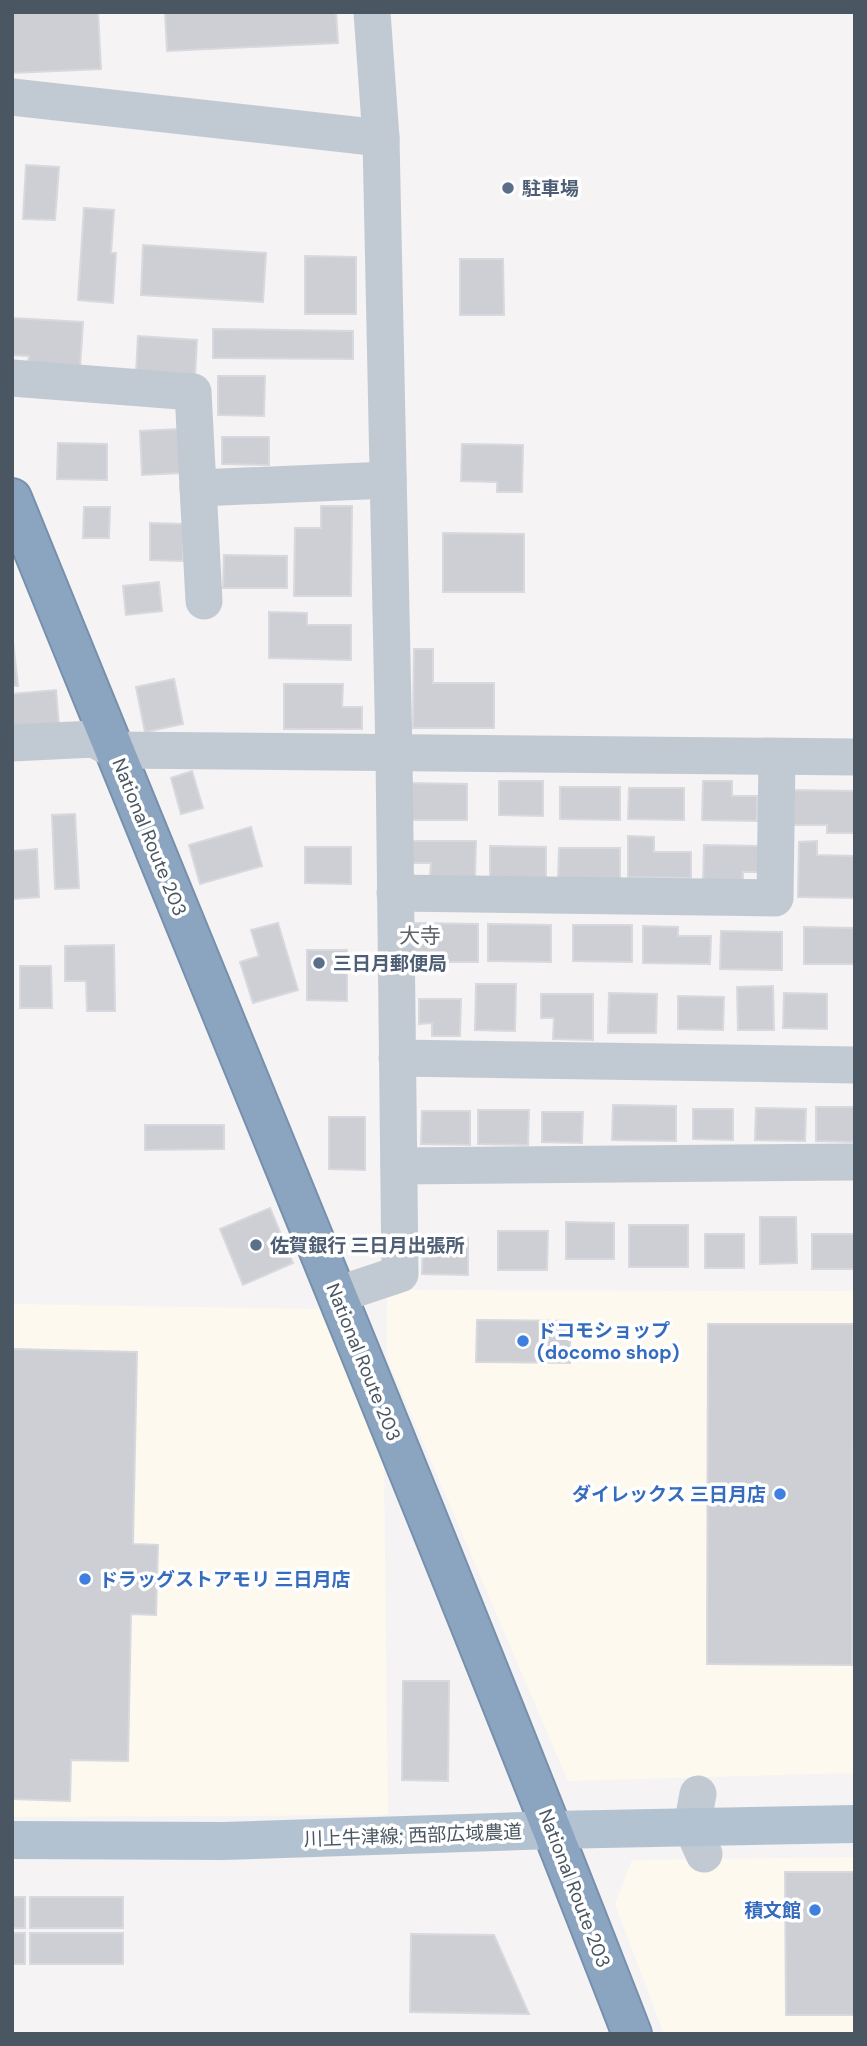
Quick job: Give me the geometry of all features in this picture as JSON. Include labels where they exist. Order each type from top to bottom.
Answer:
[{"type":"highway","name":"National Route 203","points":[[12,498],[553,1830],[632,2034]]},
{"type":"main road","name":"川上牛津線; 西部広域農道","points":[[12,1840],[223,1841],[698,1825],[855,1824]]},
{"type":"street","points":[[337,1295],[400,1274],[394,754],[381,138],[372,12]]},
{"type":"street","points":[[12,97],[381,138]]},
{"type":"street","points":[[12,378],[193,392],[204,601]]},
{"type":"street","points":[[198,488],[388,480]]},
{"type":"street","points":[[12,743],[94,739],[114,750],[855,757]]},
{"type":"street","points":[[396,893],[775,898],[777,757]]},
{"type":"street","points":[[397,1058],[855,1065]]},
{"type":"street","points":[[399,1166],[855,1162]]},
{"type":"shaded area","points":[[387,1290],[855,1291],[855,1773],[568,1781],[387,1358]]},
{"type":"shaded area","points":[[12,1304],[319,1309],[384,1461],[388,1815],[12,1817]]},
{"type":"shaded area","points":[[855,1857],[855,2034],[664,2034],[615,1904],[632,1860]]},
{"type":"building","points":[[12,12],[98,12],[101,69],[12,73]]},
{"type":"building","points":[[165,12],[336,12],[338,43],[167,51]]},
{"type":"building","points":[[26,165],[59,167],[55,220],[23,219]]},
{"type":"building","points":[[84,208],[114,210],[111,253],[116,253],[113,303],[78,300]]},
{"type":"building","points":[[143,245],[266,253],[263,302],[141,295]]},
{"type":"building","points":[[305,256],[356,257],[356,314],[305,314]]},
{"type":"building","points":[[460,259],[503,259],[504,315],[460,315]]},
{"type":"building","points":[[12,318],[83,322],[80,368],[28,364],[29,356],[12,355]]},
{"type":"building","points":[[213,329],[353,331],[353,359],[213,358]]},
{"type":"building","points":[[138,336],[197,340],[195,377],[136,373]]},
{"type":"building","points":[[218,376],[265,376],[264,416],[218,415]]},
{"type":"building","points":[[178,429],[181,473],[142,475],[140,431]]},
{"type":"building","points":[[222,437],[269,437],[269,465],[222,464]]},
{"type":"building","points":[[58,443],[107,444],[107,480],[57,479]]},
{"type":"building","points":[[462,444],[523,445],[522,492],[497,492],[497,482],[461,481]]},
{"type":"building","points":[[321,506],[352,506],[351,596],[294,596],[295,528],[321,528]]},
{"type":"building","points":[[84,507],[110,507],[109,538],[83,538]]},
{"type":"building","points":[[150,523],[183,524],[183,561],[150,560]]},
{"type":"building","points":[[443,533],[524,534],[524,592],[443,592]]},
{"type":"building","points":[[224,555],[287,556],[287,588],[223,588]]},
{"type":"building","points":[[159,582],[162,611],[126,615],[123,586]]},
{"type":"building","points":[[269,612],[307,613],[307,625],[351,625],[351,660],[269,658]]},
{"type":"building","points":[[12,632],[18,686],[12,686]]},
{"type":"building","points":[[414,649],[433,649],[433,683],[494,683],[494,728],[413,728]]},
{"type":"building","points":[[174,679],[183,724],[145,732],[136,687]]},
{"type":"building","points":[[284,684],[343,684],[342,707],[362,707],[362,729],[284,729]]},
{"type":"building","points":[[56,690],[59,726],[12,730],[12,694]]},
{"type":"building","points":[[192,771],[203,808],[181,814],[171,778]]},
{"type":"building","points":[[499,781],[543,781],[543,816],[499,815]]},
{"type":"building","points":[[703,781],[732,781],[732,796],[757,796],[757,821],[702,820]]},
{"type":"building","points":[[410,783],[467,784],[467,820],[410,820]]},
{"type":"building","points":[[560,787],[620,787],[620,820],[560,819]]},
{"type":"building","points":[[629,788],[684,788],[684,820],[628,819]]},
{"type":"building","points":[[794,790],[855,791],[855,833],[827,833],[827,825],[793,825]]},
{"type":"building","points":[[75,814],[79,888],[55,889],[52,815]]},
{"type":"building","points":[[251,827],[262,866],[200,884],[189,845]]},
{"type":"building","points":[[628,836],[654,837],[654,852],[691,852],[691,878],[628,877]]},
{"type":"building","points":[[411,841],[476,841],[475,877],[430,876],[431,863],[411,863]]},
{"type":"building","points":[[817,841],[817,855],[855,856],[855,898],[798,897],[799,842]]},
{"type":"building","points":[[704,845],[760,846],[760,872],[743,872],[743,883],[703,883]]},
{"type":"building","points":[[490,846],[546,847],[546,880],[490,879]]},
{"type":"building","points":[[305,847],[351,847],[351,884],[305,883]]},
{"type":"building","points":[[559,848],[620,848],[620,881],[558,880]]},
{"type":"building","points":[[37,849],[39,897],[12,899],[12,851]]},
{"type":"building","points":[[278,923],[298,990],[253,1003],[240,962],[259,956],[251,930]]},
{"type":"building","points":[[411,923],[478,924],[478,962],[410,962]]},
{"type":"building","points":[[488,924],[551,925],[551,962],[488,961]]},
{"type":"building","points":[[573,925],[632,925],[632,962],[573,961]]},
{"type":"building","points":[[643,926],[678,927],[678,936],[711,936],[710,964],[643,963]]},
{"type":"building","points":[[804,927],[855,928],[855,964],[804,964]]},
{"type":"building","points":[[721,931],[782,932],[782,970],[720,969]]},
{"type":"building","points":[[114,945],[115,1011],[87,1011],[86,981],[65,981],[65,946]]},
{"type":"building","points":[[307,950],[347,950],[347,1001],[307,1000]]},
{"type":"building","points":[[20,966],[51,966],[52,1008],[20,1008]]},
{"type":"building","points":[[476,984],[516,984],[515,1031],[475,1030]]},
{"type":"building","points":[[773,986],[774,1030],[738,1030],[737,987]]},
{"type":"building","points":[[609,993],[657,994],[656,1033],[608,1033]]},
{"type":"building","points":[[784,993],[827,994],[827,1029],[783,1028]]},
{"type":"building","points":[[541,994],[593,994],[593,1040],[553,1039],[554,1018],[541,1018]]},
{"type":"building","points":[[678,996],[724,997],[723,1030],[678,1029]]},
{"type":"building","points":[[419,999],[461,999],[460,1036],[432,1036],[432,1023],[419,1024]]},
{"type":"building","points":[[613,1105],[676,1106],[676,1141],[612,1140]]},
{"type":"building","points":[[816,1107],[855,1107],[855,1142],[816,1141]]},
{"type":"building","points":[[756,1108],[806,1109],[805,1141],[755,1140]]},
{"type":"building","points":[[693,1109],[733,1109],[733,1140],[693,1139]]},
{"type":"building","points":[[478,1110],[529,1110],[528,1145],[478,1144]]},
{"type":"building","points":[[422,1111],[470,1111],[470,1145],[421,1144]]},
{"type":"building","points":[[542,1112],[583,1112],[582,1143],[542,1142]]},
{"type":"building","points":[[329,1117],[365,1117],[365,1170],[329,1169]]},
{"type":"building","points":[[145,1125],[224,1125],[224,1149],[145,1150]]},
{"type":"building","points":[[270,1208],[293,1263],[243,1285],[220,1229]]},
{"type":"building","points":[[760,1217],[796,1217],[797,1263],[760,1264]]},
{"type":"building","points":[[566,1222],[614,1223],[614,1259],[566,1259]]},
{"type":"building","points":[[629,1225],[688,1225],[688,1267],[629,1267]]},
{"type":"building","points":[[498,1231],[548,1231],[547,1270],[498,1270]]},
{"type":"building","points":[[705,1234],[744,1234],[744,1268],[705,1268]]},
{"type":"building","points":[[812,1234],[855,1234],[855,1269],[812,1269]]},
{"type":"building","points":[[423,1238],[468,1238],[468,1275],[422,1274]]},
{"type":"building","name":"ドコモショップ (docomo shop)","points":[[477,1320],[570,1321],[570,1363],[476,1362]]},
{"type":"building","name":"ダイレックス 三日月店","points":[[708,1324],[853,1324],[852,1665],[707,1664]]},
{"type":"building","name":"ドラッグストアモリ 三日月店","points":[[12,1349],[137,1352],[133,1544],[158,1545],[156,1615],[131,1614],[128,1761],[71,1760],[70,1801],[12,1799]]},
{"type":"building","points":[[403,1681],[449,1681],[448,1781],[402,1780]]},
{"type":"building","points":[[785,1872],[855,1872],[855,2015],[786,2015]]},
{"type":"building","points":[[12,1897],[25,1897],[25,1928],[12,1928]]},
{"type":"building","points":[[30,1897],[123,1897],[123,1928],[30,1928]]},
{"type":"building","points":[[12,1933],[25,1933],[25,1964],[12,1964]]},
{"type":"building","points":[[30,1933],[123,1933],[123,1964],[30,1964]]},
{"type":"building","points":[[411,1934],[494,1935],[529,2014],[410,2012]]},
{"type":"place","name":"駐車場","points":[[508,188]]},
{"type":"place","name":"三日月郵便局","points":[[319,963]]},
{"type":"place","name":"佐賀銀行 三日月出張所","points":[[256,1245]]},
{"type":"place","name":"ドコモショップ (docomo shop)","points":[[523,1341]]},
{"type":"place","name":"ダイレックス 三日月店","points":[[780,1494]]},
{"type":"place","name":"ドラッグストアモリ 三日月店","points":[[85,1579]]},
{"type":"place","name":"積文館","points":[[815,1910]]},
{"type":"district","name":"大寺","points":[[420,936]]}]
